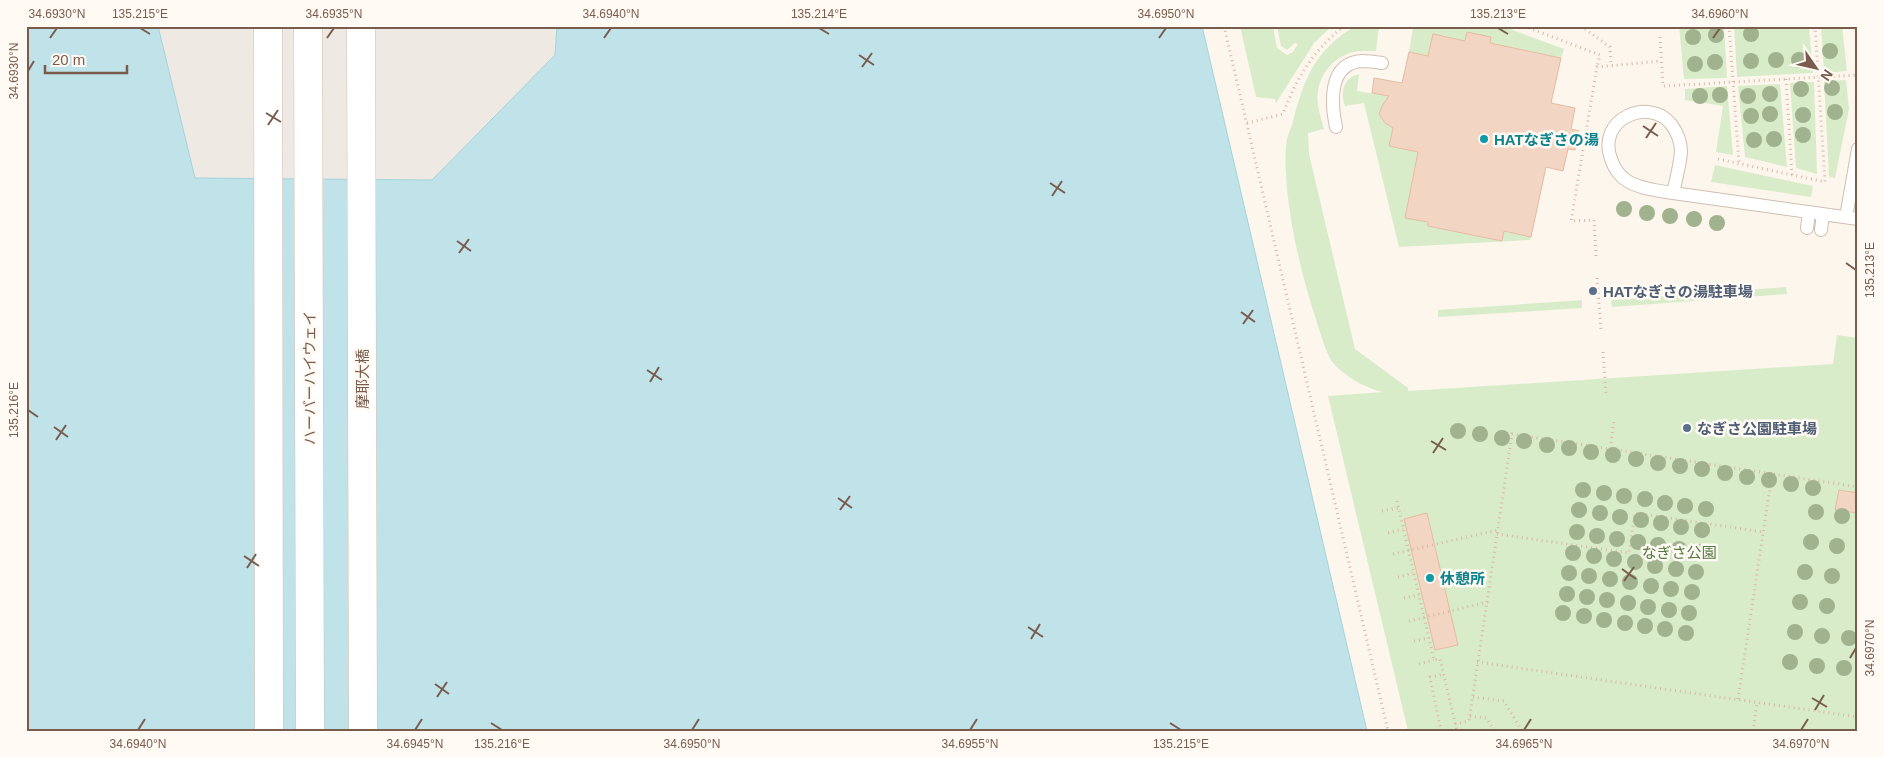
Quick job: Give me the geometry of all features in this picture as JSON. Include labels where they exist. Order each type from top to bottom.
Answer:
[{"type":"street","points":[[268,26],[269,731]]},
{"type":"street","name":"ハーバーハイウェイ","points":[[308,26],[310,731]]},
{"type":"street","name":"摩耶大橋","points":[[361,26],[363,731]]},
{"type":"lane","points":[[1336,127],[1332,110],[1333,89],[1339,74],[1348,64],[1362,61],[1382,63]]},
{"type":"lane","points":[[1673,193],[1681,151],[1677,132],[1667,119],[1649,112],[1631,114],[1618,122],[1608,135],[1608,151],[1614,168],[1628,181],[1645,188],[1673,193],[1852,218],[1858,148]]},
{"type":"lane","points":[[1807,228],[1809,212]]},
{"type":"lane","points":[[1821,230],[1823,214]]},
{"type":"path","points":[[1224,26],[1388,731]]},
{"type":"path","points":[[1247,123],[1283,114],[1296,83],[1312,57],[1328,39],[1344,26]]},
{"type":"path","points":[[1524,26],[1600,55],[1597,67]]},
{"type":"path","points":[[1581,26],[1610,47],[1611,65]]},
{"type":"path","points":[[1729,26],[1739,163]]},
{"type":"path","points":[[1718,159],[1824,182],[1815,26]]},
{"type":"path","points":[[1660,38],[1663,86],[1858,75]]},
{"type":"path","points":[[1786,79],[1792,175]]},
{"type":"path","points":[[1594,236],[1596,256]]},
{"type":"path","points":[[1597,278],[1601,329]]},
{"type":"path","points":[[1603,352],[1606,395]]},
{"type":"path","points":[[1610,443],[1614,420]]},
{"type":"path","points":[[1455,724],[1469,721],[1470,716],[1512,434],[1858,487]]},
{"type":"path","points":[[1738,699],[1772,474]]},
{"type":"path","points":[[1397,501],[1434,660]]},
{"type":"path","points":[[1382,511],[1398,508]]},
{"type":"path","points":[[1393,554],[1497,532],[1629,553],[1635,513],[1764,532]]},
{"type":"path","points":[[1388,533],[1403,529]]},
{"type":"path","points":[[1398,577],[1413,573]]},
{"type":"path","points":[[1404,598],[1419,595]]},
{"type":"path","points":[[1409,621],[1487,602]]},
{"type":"path","points":[[1414,641],[1428,638]]},
{"type":"path","points":[[1419,664],[1440,659],[1457,731]]},
{"type":"path","points":[[1477,662],[1858,717]]},
{"type":"path","points":[[1441,731],[1430,677],[1444,674]]},
{"type":"path","points":[[1472,696],[1504,701],[1522,731]]},
{"type":"path","points":[[1753,731],[1757,702]]},
{"type":"path","points":[[1470,716],[1486,718],[1495,731]]},
{"type":"shaded area","points":[[158,26],[557,26],[555,55],[432,180],[195,178]]},
{"type":"green space","points":[[1240,26],[1273,26],[1277,48],[1287,55],[1293,52],[1298,44],[1295,43],[1287,50],[1281,46],[1277,26],[1332,26],[1314,43],[1276,103],[1275,99],[1256,97]]},
{"type":"green space","name":"なぎさ公園","points":[[1356,26],[1379,26],[1376,51],[1348,53],[1335,61],[1324,75],[1319,85],[1318,101],[1324,129],[1308,133],[1309,154],[1355,349],[1408,388],[1408,391],[1833,364],[1837,335],[1858,338],[1858,731],[1408,731],[1328,396],[1383,392],[1369,388],[1350,378],[1334,364],[1325,348],[1308,295],[1295,243],[1287,189],[1285,158],[1287,139],[1306,81],[1320,56],[1330,45]]},
{"type":"green space","points":[[1403,26],[1502,26],[1564,49],[1561,58],[1490,43],[1467,32],[1465,41],[1428,56],[1409,52],[1413,28]]},
{"type":"green space","points":[[1679,26],[1724,26],[1727,78],[1684,79]]},
{"type":"green space","points":[[1734,26],[1809,26],[1813,73],[1737,77]]},
{"type":"green space","points":[[1821,26],[1842,26],[1847,71],[1824,73]]},
{"type":"green space","points":[[1359,74],[1357,91],[1389,96],[1379,113],[1385,123],[1393,128],[1389,146],[1418,152],[1405,218],[1428,222],[1428,226],[1502,241],[1504,231],[1531,237],[1530,240],[1399,247],[1364,103],[1345,106],[1344,86],[1349,79]]},
{"type":"green space","points":[[1846,80],[1849,109],[1835,178],[1829,177],[1824,81]]},
{"type":"green space","points":[[1814,82],[1817,174],[1796,168],[1790,83]]},
{"type":"green space","points":[[1780,84],[1787,167],[1745,157],[1738,86]]},
{"type":"green space","points":[[1727,86],[1733,155],[1716,152],[1723,106],[1685,100],[1685,89]]},
{"type":"green space","points":[[1715,165],[1813,186],[1811,197],[1711,182]]},
{"type":"green space","points":[[1786,287],[1787,294],[1612,307],[1611,300]]},
{"type":"green space","points":[[1582,300],[1582,308],[1438,317],[1438,310]]},
{"type":"water","points":[[26,26],[158,26],[195,178],[432,180],[555,55],[557,26],[1202,26],[1367,731],[26,731]]},
{"type":"building","name":"HATなぎさの湯","points":[[1467,32],[1491,37],[1490,43],[1561,58],[1551,103],[1575,108],[1571,129],[1579,131],[1575,150],[1568,149],[1563,171],[1546,167],[1531,237],[1504,231],[1502,241],[1428,226],[1428,222],[1405,218],[1418,152],[1389,146],[1393,128],[1385,123],[1379,114],[1389,96],[1372,93],[1374,78],[1402,83],[1409,52],[1428,56],[1433,34],[1465,41]]},
{"type":"building","points":[[1839,490],[1858,493],[1858,513],[1835,510]]},
{"type":"building","name":"休憩所","points":[[1427,513],[1458,645],[1435,650],[1404,519]]},
{"type":"place","name":"HATなぎさの湯","points":[[1484,139]]},
{"type":"place","name":"HATなぎさの湯駐車場","points":[[1593,291]]},
{"type":"place","name":"なぎさ公園駐車場","points":[[1687,428]]},
{"type":"place","name":"休憩所","points":[[1430,578]]}]
